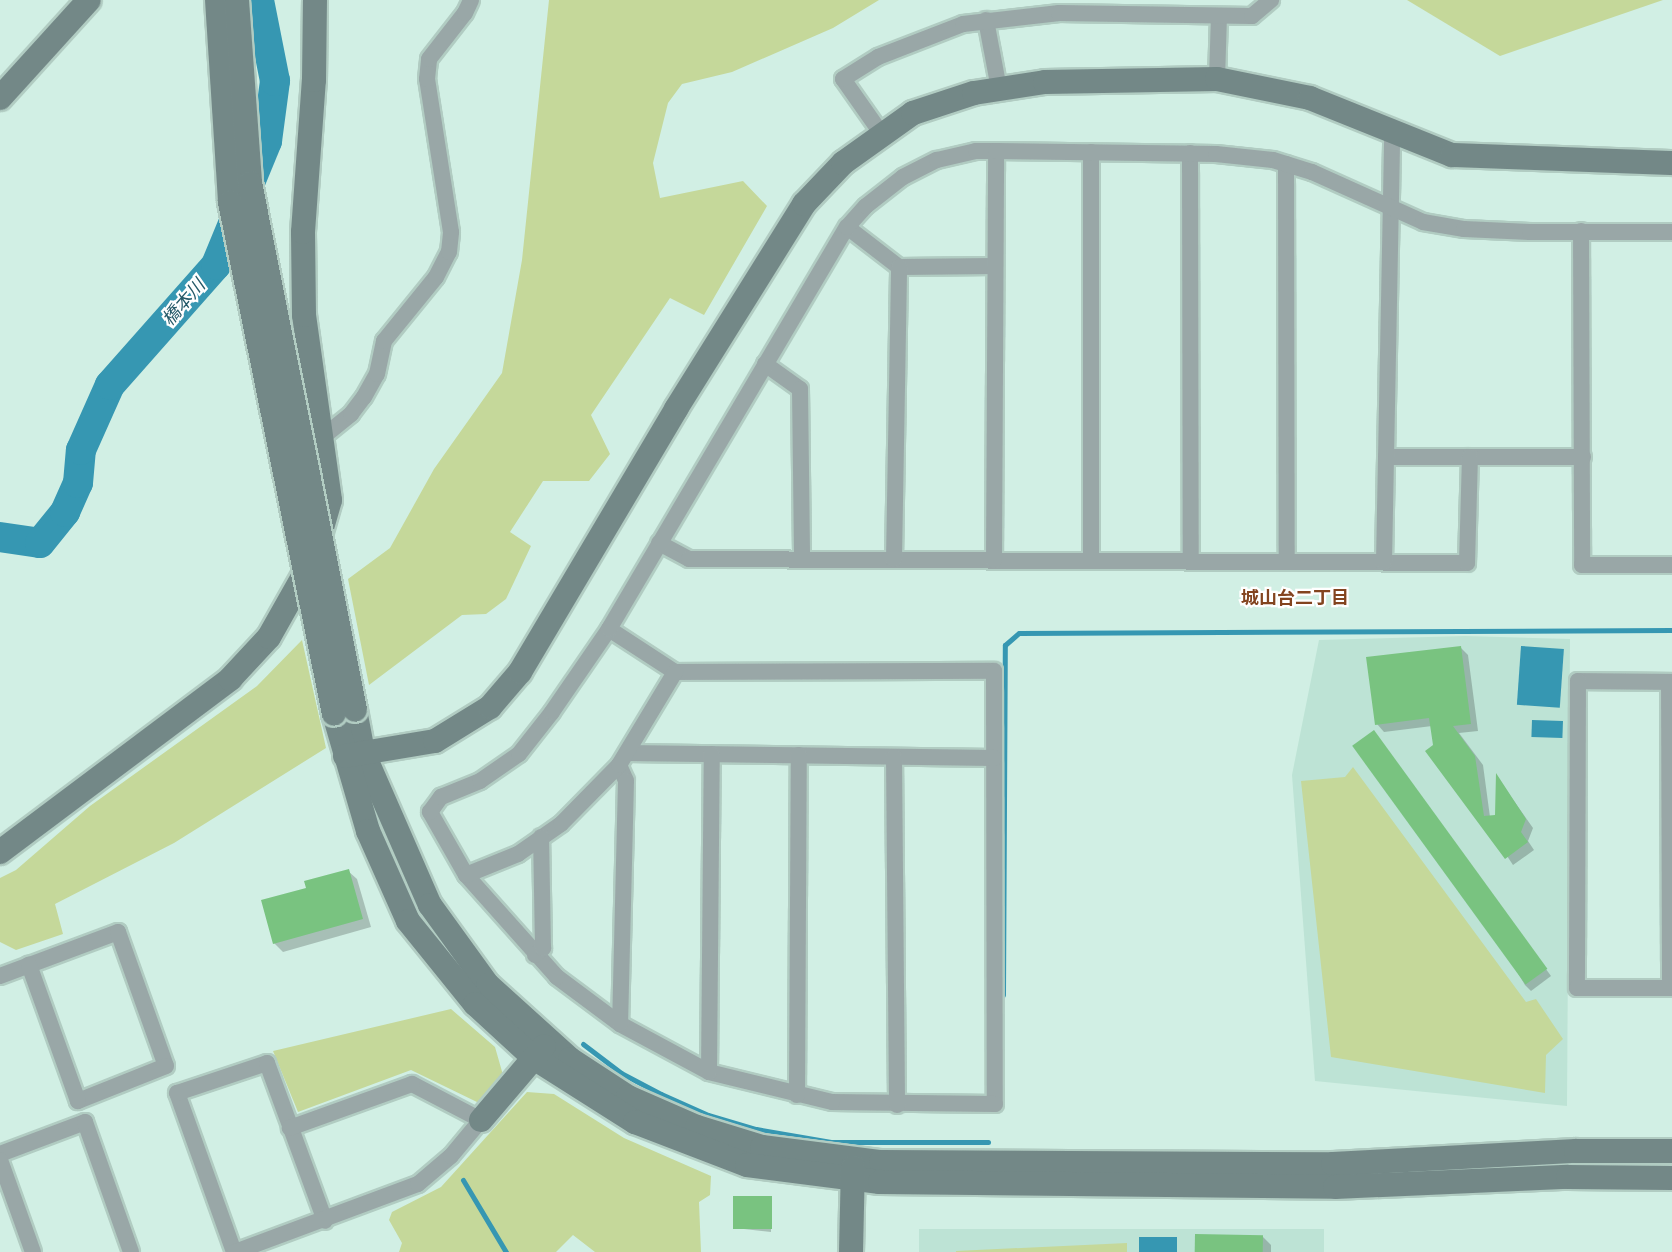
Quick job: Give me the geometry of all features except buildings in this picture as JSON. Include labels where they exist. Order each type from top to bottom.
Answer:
[{"type":"street","points":[[0,98],[89,0]]},
{"type":"street","points":[[217,0],[230,202],[354,754],[368,831],[408,921],[475,1005],[534,1058],[635,1122],[747,1165],[853,1171],[1335,1187],[1568,1177],[1672,1178]]},
{"type":"street","points":[[237,0],[250,183],[344,712]]},
{"type":"street","points":[[0,852],[230,679],[269,637],[313,559],[330,500],[324,436],[304,315],[303,279],[315,0]]},
{"type":"street","points":[[324,436],[351,414],[364,398],[377,374],[384,341],[436,277],[449,252],[451,232],[427,79],[429,60],[465,14],[471,0]]},
{"type":"street","points":[[881,133],[843,79],[878,57],[963,24],[1059,13],[1252,16],[1271,0]]},
{"type":"street","points":[[1218,17],[1218,79]]},
{"type":"street","points":[[986,20],[999,89]]},
{"type":"street","points":[[354,754],[435,741],[490,707],[519,672],[676,409],[804,204],[843,163],[881,133],[913,113],[974,93],[1045,82],[1218,79],[1310,98],[1452,155],[1672,163]]},
{"type":"street","points":[[1384,562],[1392,132]]},
{"type":"street","points":[[609,629],[675,672],[994,671],[995,1104],[897,1105],[832,1102],[709,1072],[620,1024],[557,977],[535,956],[466,875],[430,812],[441,797],[480,780],[519,754],[609,629],[848,227],[866,206],[903,177],[937,160],[976,151],[996,151],[1190,153],[1286,164],[1391,206],[1423,222],[1464,229],[1672,231]]},
{"type":"street","points":[[994,560],[996,151]]},
{"type":"street","points":[[1091,152],[1091,561]]},
{"type":"street","points":[[1190,153],[1191,561]]},
{"type":"street","points":[[1286,164],[1287,562]]},
{"type":"street","points":[[848,227],[899,267],[996,266]]},
{"type":"street","points":[[1581,231],[1582,565],[1672,565]]},
{"type":"street","points":[[894,560],[899,267]]},
{"type":"street","points":[[765,364],[800,389],[802,559]]},
{"type":"street","points":[[1386,457],[1583,457]]},
{"type":"street","points":[[659,543],[689,559],[1467,563],[1470,457]]},
{"type":"street","points":[[466,875],[518,854],[561,824],[623,759],[675,672]]},
{"type":"street","points":[[1578,681],[1670,682],[1671,988],[1577,988],[1578,681]]},
{"type":"street","points":[[354,754],[430,905],[488,985],[570,1059],[628,1097],[697,1127],[762,1147],[853,1171],[1333,1164],[1576,1151],[1672,1151]]},
{"type":"street","points":[[623,759],[712,754],[994,758]]},
{"type":"street","points":[[709,1072],[712,754]]},
{"type":"street","points":[[797,1095],[799,755]]},
{"type":"street","points":[[894,757],[897,1105]]},
{"type":"street","points":[[620,1024],[626,781],[623,759]]},
{"type":"street","points":[[535,956],[543,948],[541,837]]},
{"type":"street","points":[[0,976],[29,965],[118,932],[166,1066],[78,1101],[29,965]]},
{"type":"street","points":[[325,1221],[267,1064],[177,1093],[235,1252],[325,1221],[418,1184],[451,1156],[549,1039]]},
{"type":"street","points":[[290,1128],[412,1084],[481,1120]]},
{"type":"street","points":[[0,1154],[85,1122],[131,1252]]},
{"type":"street","points":[[0,1160],[33,1252]]},
{"type":"street","points":[[851,1252],[853,1171]]},
{"type":"shaded area","points":[[1465,636],[1570,639],[1567,1106],[1315,1081],[1292,775],[1319,640]]},
{"type":"shaded area","points":[[919,1229],[1324,1229],[1324,1252],[919,1252]]},
{"type":"green space","points":[[549,0],[879,0],[833,28],[732,72],[682,84],[668,103],[653,163],[660,198],[743,181],[767,206],[704,315],[670,298],[591,415],[610,454],[589,481],[543,481],[510,532],[531,546],[506,599],[486,614],[462,615],[369,685],[348,579],[390,548],[434,469],[502,373],[522,260]]},
{"type":"green space","points":[[1407,0],[1663,0],[1500,56]]},
{"type":"green space","points":[[302,640],[326,748],[174,843],[55,904],[63,934],[16,950],[0,942],[0,878],[16,870],[90,806],[257,686]]},
{"type":"green space","points":[[1353,767],[1526,1002],[1536,999],[1563,1039],[1546,1055],[1545,1093],[1331,1057],[1301,781],[1345,777]]},
{"type":"green space","points":[[451,1009],[495,1047],[503,1075],[479,1103],[411,1070],[298,1112],[273,1051]]},
{"type":"green space","points":[[527,1092],[554,1094],[624,1138],[711,1176],[710,1195],[699,1202],[701,1252],[595,1252],[573,1235],[556,1252],[399,1252],[402,1243],[389,1220],[392,1212],[441,1187]]},
{"type":"green space","points":[[1127,1243],[1127,1252],[956,1252],[956,1251]]},
{"type":"water","points":[[1521,646],[1564,649],[1560,708],[1517,705]]},
{"type":"water","points":[[1532,720],[1563,721],[1562,738],[1531,737]]},
{"type":"water","points":[[1139,1237],[1177,1237],[1177,1252],[1139,1252]]},
{"type":"waterway","name":"橋本川","points":[[0,537],[40,543],[65,512],[78,483],[81,450],[110,385],[216,265],[267,141],[275,81],[259,0]]},
{"type":"waterway","points":[[1003,995],[1005,645],[1019,633],[1672,630]]},
{"type":"waterway","points":[[583,1044],[621,1073],[661,1094],[708,1115],[756,1129],[831,1142],[988,1142]]},
{"type":"waterway","points":[[463,1180],[506,1252]]},
{"type":"district","name":"城山台二丁目","points":[[1295,597]]}]
